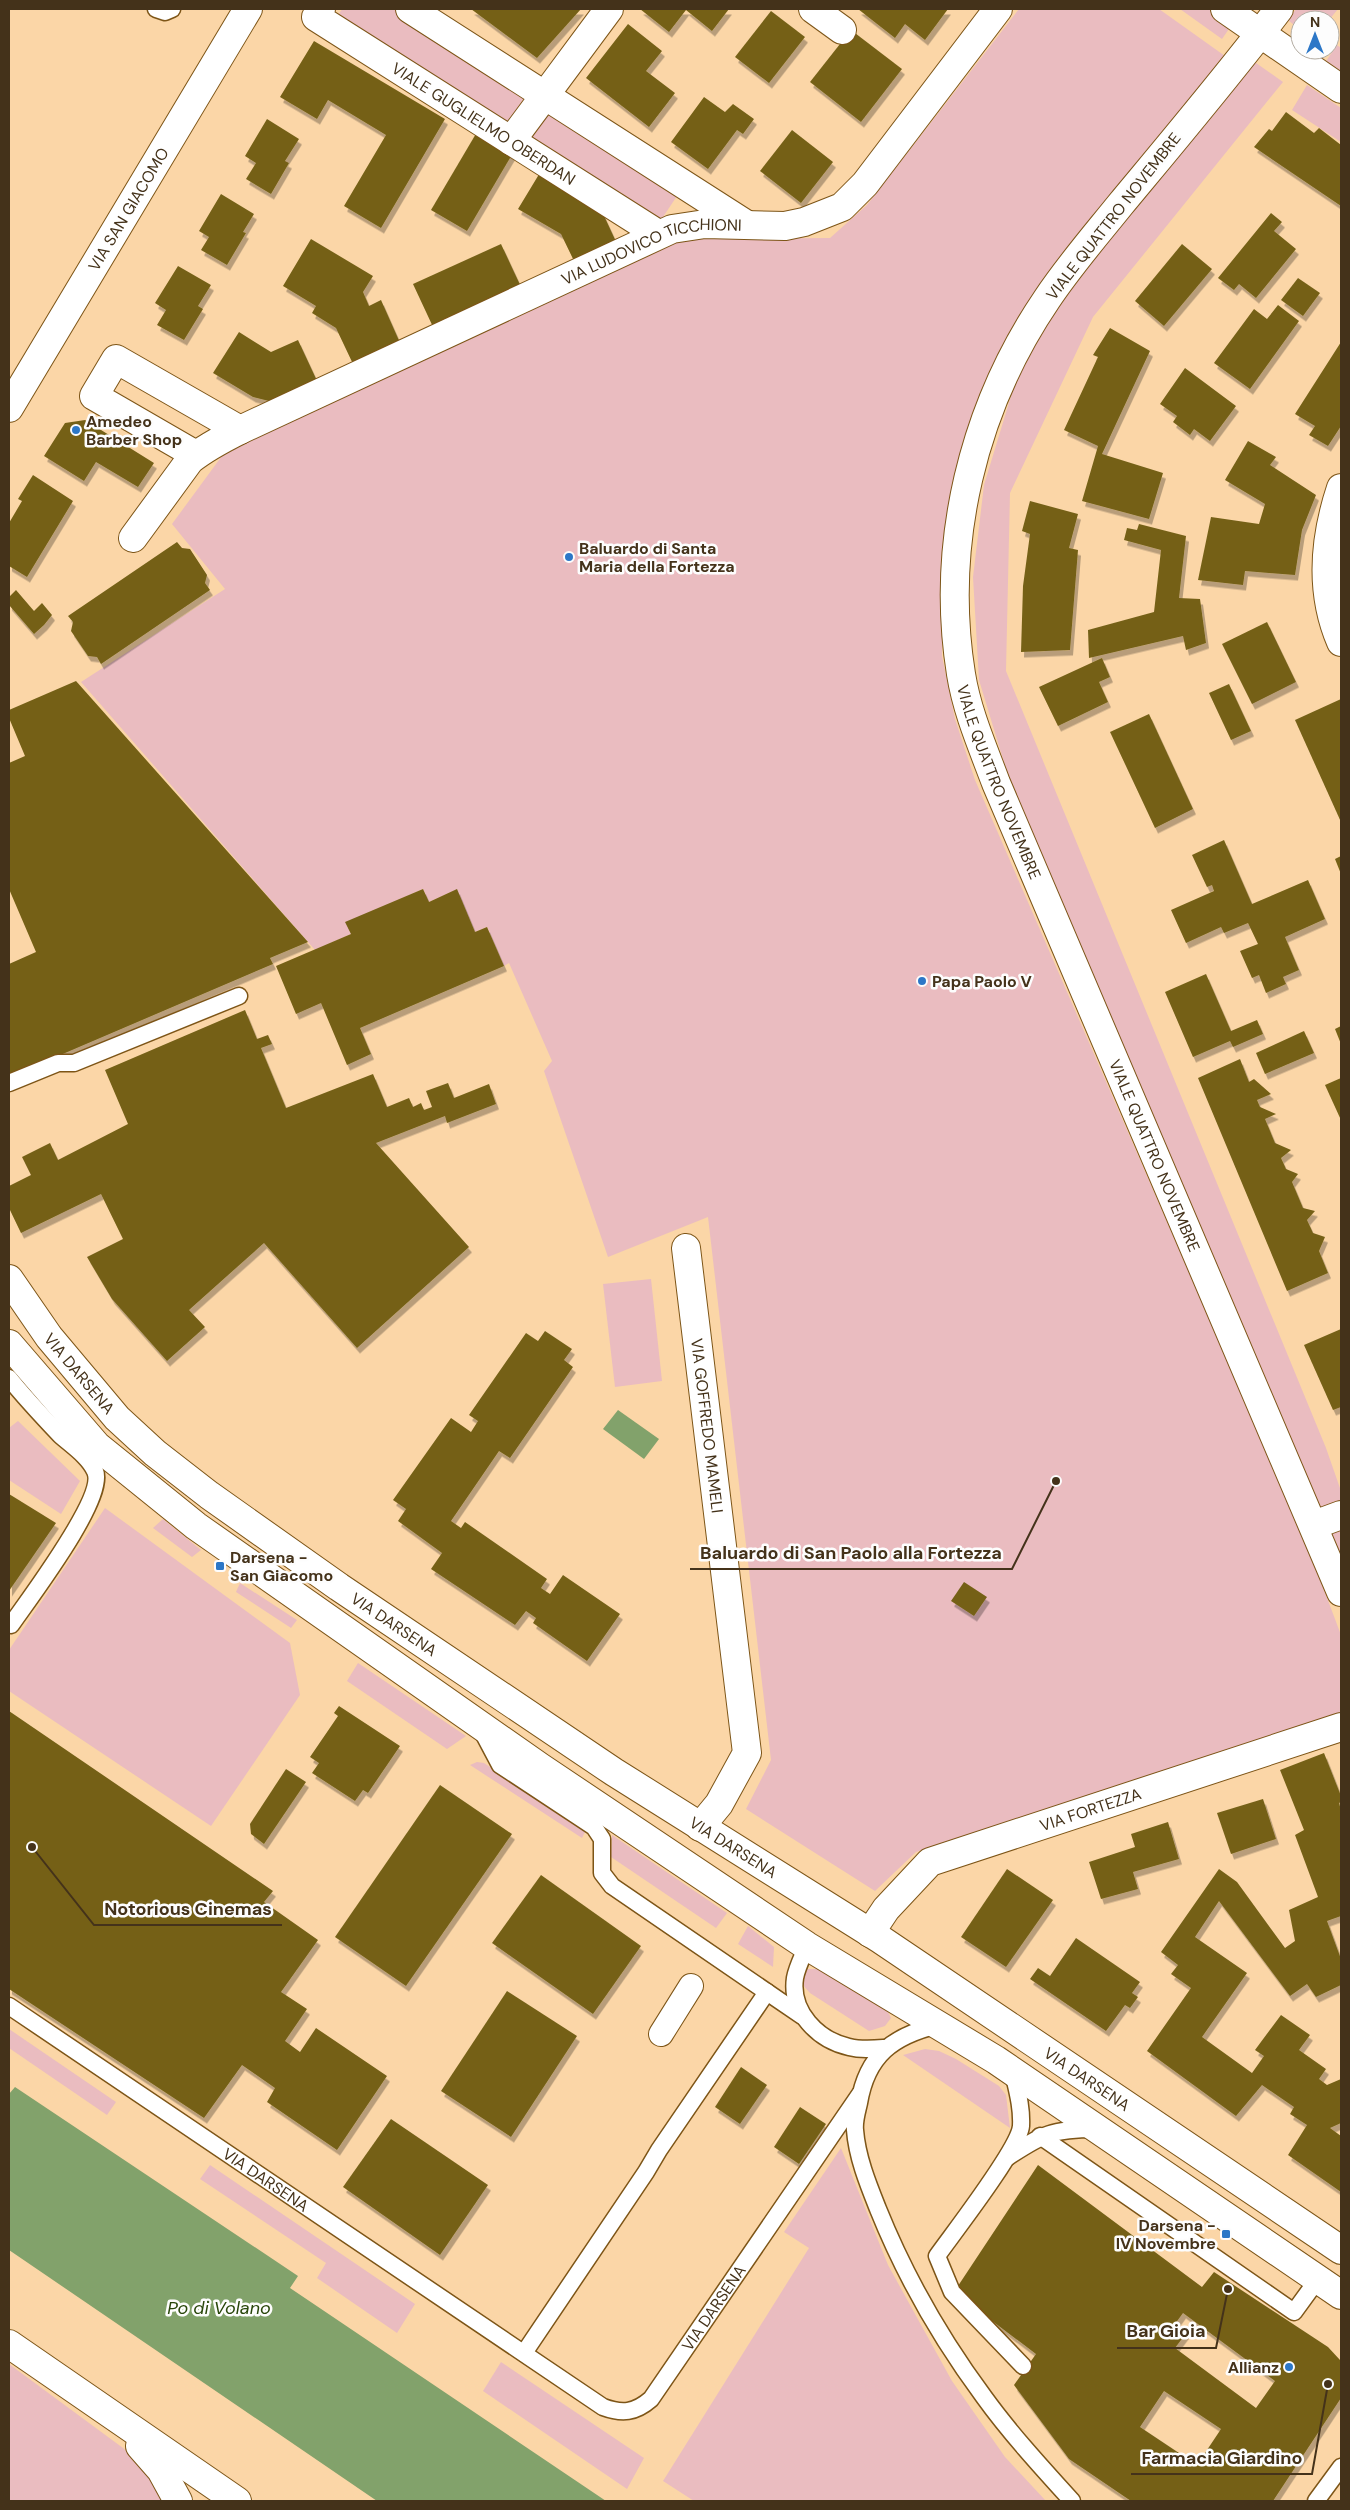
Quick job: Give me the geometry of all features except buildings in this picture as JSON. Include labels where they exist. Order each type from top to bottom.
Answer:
[{"type":"street","name":"VIA SAN GIACOMO","points":[[9,408],[248,9]]},
{"type":"street","name":"VIALE GUGLIELMO OBERDAN","points":[[322,9],[316,17],[658,234]]},
{"type":"street","points":[[410,9],[744,223]]},
{"type":"street","points":[[511,140],[609,9]]},
{"type":"street","points":[[813,9],[842,30]]},
{"type":"street","name":"VIA LUDOVICO TICCHIONI","points":[[240,430],[658,234],[686,226],[744,223],[785,226],[804,222],[842,207],[865,184],[998,9]]},
{"type":"street","points":[[1225,9],[1341,89]]},
{"type":"street","name":"VIALE QUATTRO NOVEMBRE","points":[[1279,9],[1062,276],[1018,348],[984,422],[974,451],[967,481],[959,525],[955,577],[956,623],[961,674],[970,714],[996,783],[1341,1592]]},
{"type":"street","points":[[196,455],[94,396],[116,359],[240,430]]},
{"type":"street","points":[[133,538],[178,473],[196,455],[240,430]]},
{"type":"street","points":[[1340,634],[1326,592],[1326,557],[1331,518],[1341,488]]},
{"type":"street","name":"VIA GOFFREDO MAMELI","points":[[686,1248],[747,1753],[719,1804],[700,1827]]},
{"type":"street","name":"VIA DARSENA","points":[[9,1279],[48,1337],[116,1418],[155,1453],[217,1501],[339,1587],[700,1827],[870,1933],[1341,2250]]},
{"type":"street","name":"VIA DARSENA","points":[[9,1344],[97,1446],[158,1497],[479,1724],[808,1946],[1013,2072],[1341,2295]]},
{"type":"street","points":[[1314,1525],[1341,1515]]},
{"type":"street","name":"VIA FORTEZZA","points":[[870,1933],[886,1910],[930,1862],[1341,1727]]},
{"type":"street","points":[[808,1946],[832,1910]]},
{"type":"street","points":[[660,2034],[691,1986]]},
{"type":"street","points":[[9,2344],[237,2501]]},
{"type":"street","points":[[116,2418],[161,2470],[178,2501]]},
{"type":"lane","points":[[156,9],[165,12],[172,9]]},
{"type":"lane","points":[[9,1083],[58,1063],[74,1063],[239,996]]},
{"type":"lane","points":[[9,1378],[34,1408],[86,1459],[95,1471],[97,1481],[87,1511],[11,1625]]},
{"type":"lane","name":"VIA DARSENA","points":[[479,1724],[500,1765],[594,1827],[602,1839],[602,1873],[612,1886],[802,2016],[821,2034],[838,2044],[861,2049],[884,2048]]},
{"type":"lane","points":[[802,2016],[796,2001],[795,1978],[808,1946]]},
{"type":"lane","points":[[524,2353],[646,2172],[658,2150],[767,1992]]},
{"type":"lane","name":"VIA DARSENA","points":[[9,2006],[603,2407],[623,2412],[632,2411],[646,2404],[860,2094]]},
{"type":"lane","name":"VIA DARSENA","points":[[938,2025],[900,2036],[884,2048],[870,2069],[860,2094],[854,2128],[864,2174],[897,2256],[939,2330],[984,2398],[1072,2501]]},
{"type":"lane","points":[[1013,2072],[1020,2104],[1021,2128],[1008,2157],[938,2256],[952,2292],[1023,2366]]},
{"type":"lane","points":[[1008,2157],[1040,2136],[1066,2129],[1096,2129]]},
{"type":"lane","points":[[1040,2136],[1294,2312],[1318,2279]]},
{"type":"lane","points":[[1316,2501],[1341,2467]]},
{"type":"shaded area","points":[[342,9],[397,9],[528,92],[504,129],[335,20]]},
{"type":"shaded area","points":[[1019,9],[1159,9],[1225,56],[1011,335],[943,585],[942,656],[955,719],[975,780],[1306,1542],[1341,1635],[1341,1718],[916,1852],[875,1891],[746,1809],[771,1760],[708,1217],[608,1257],[544,1071],[552,1061],[509,963],[504,966],[487,927],[475,932],[456,890],[429,902],[423,889],[346,923],[351,934],[315,950],[81,682],[225,589],[172,524],[230,445],[669,239],[830,238],[867,205]]},
{"type":"shaded area","points":[[1180,9],[1213,9],[1233,23],[1222,39]]},
{"type":"shaded area","points":[[1296,9],[1338,9],[1337,10]]},
{"type":"shaded area","points":[[1341,48],[1341,84],[1320,70],[1327,60],[1340,60]]},
{"type":"shaded area","points":[[1249,58],[1283,82],[1093,317],[1010,493],[1006,671],[1326,1448],[1341,1491],[1341,1507],[1320,1515],[1009,779],[979,680],[973,577],[984,485],[1018,373],[1071,282]]},
{"type":"shaded area","points":[[1307,85],[1341,108],[1341,142],[1292,110]]},
{"type":"shaded area","points":[[549,106],[681,190],[659,223],[528,140]]},
{"type":"shaded area","points":[[651,1279],[662,1381],[615,1387],[603,1284]]},
{"type":"shaded area","points":[[18,1421],[80,1481],[61,1514],[9,1480],[9,1428]]},
{"type":"shaded area","points":[[105,1508],[290,1643],[300,1695],[211,1826],[9,1691],[9,1650]]},
{"type":"shaded area","points":[[163,1519],[201,1550],[192,1557],[153,1528]]},
{"type":"shaded area","points":[[1341,1524],[1341,1563],[1327,1531]]},
{"type":"shaded area","points":[[240,1583],[297,1620],[291,1628],[236,1592]]},
{"type":"shaded area","points":[[358,1663],[466,1736],[447,1749],[347,1681]]},
{"type":"shaded area","points":[[477,1762],[484,1763],[586,1830],[582,1838],[470,1765]]},
{"type":"shaded area","points":[[612,1835],[727,1913],[716,1928],[611,1857]]},
{"type":"shaded area","points":[[748,1926],[774,1947],[773,1967],[738,1944]]},
{"type":"shaded area","points":[[806,1969],[817,1969],[887,2010],[891,2018],[885,2026],[869,2031],[810,1993],[802,1984]]},
{"type":"shaded area","points":[[9,2029],[116,2102],[107,2115],[9,2048]]},
{"type":"shaded area","points":[[925,2049],[939,2051],[956,2059],[999,2086],[1006,2095],[1010,2128],[903,2055]]},
{"type":"shaded area","points":[[841,2148],[888,2265],[952,2381],[1005,2457],[1046,2501],[694,2501],[663,2481],[809,2248],[784,2232]]},
{"type":"shaded area","points":[[210,2165],[415,2304],[397,2333],[317,2278],[326,2263],[200,2179]]},
{"type":"shaded area","points":[[501,2362],[644,2458],[627,2489],[483,2391]]},
{"type":"shaded area","points":[[9,2364],[123,2448],[147,2471],[164,2501],[9,2501]]},
{"type":"water","points":[[618,1410],[659,1439],[644,1459],[603,1429]]},
{"type":"water","name":"Po di Volano","points":[[15,2087],[298,2276],[290,2288],[606,2501],[377,2501],[9,2250],[9,2094]]},
{"type":"place","name":"Amedeo Barber Shop","points":[[76,430]]},
{"type":"place","name":"Baluardo di Santa Maria della Fortezza","points":[[569,557]]},
{"type":"place","name":"Papa Paolo V","points":[[922,981]]},
{"type":"place","name":"Baluardo di San Paolo alla Fortezza","points":[[1056,1481]]},
{"type":"place","name":"Darsena - San Giacomo","points":[[220,1566]]},
{"type":"place","name":"Notorious Cinemas","points":[[32,1847]]},
{"type":"place","name":"Darsena - IV Novembre","points":[[1226,2234]]},
{"type":"place","name":"Bar Gioia","points":[[1228,2289]]},
{"type":"place","name":"Allianz","points":[[1289,2367]]},
{"type":"place","name":"Farmacia Giardino","points":[[1328,2384]]}]
